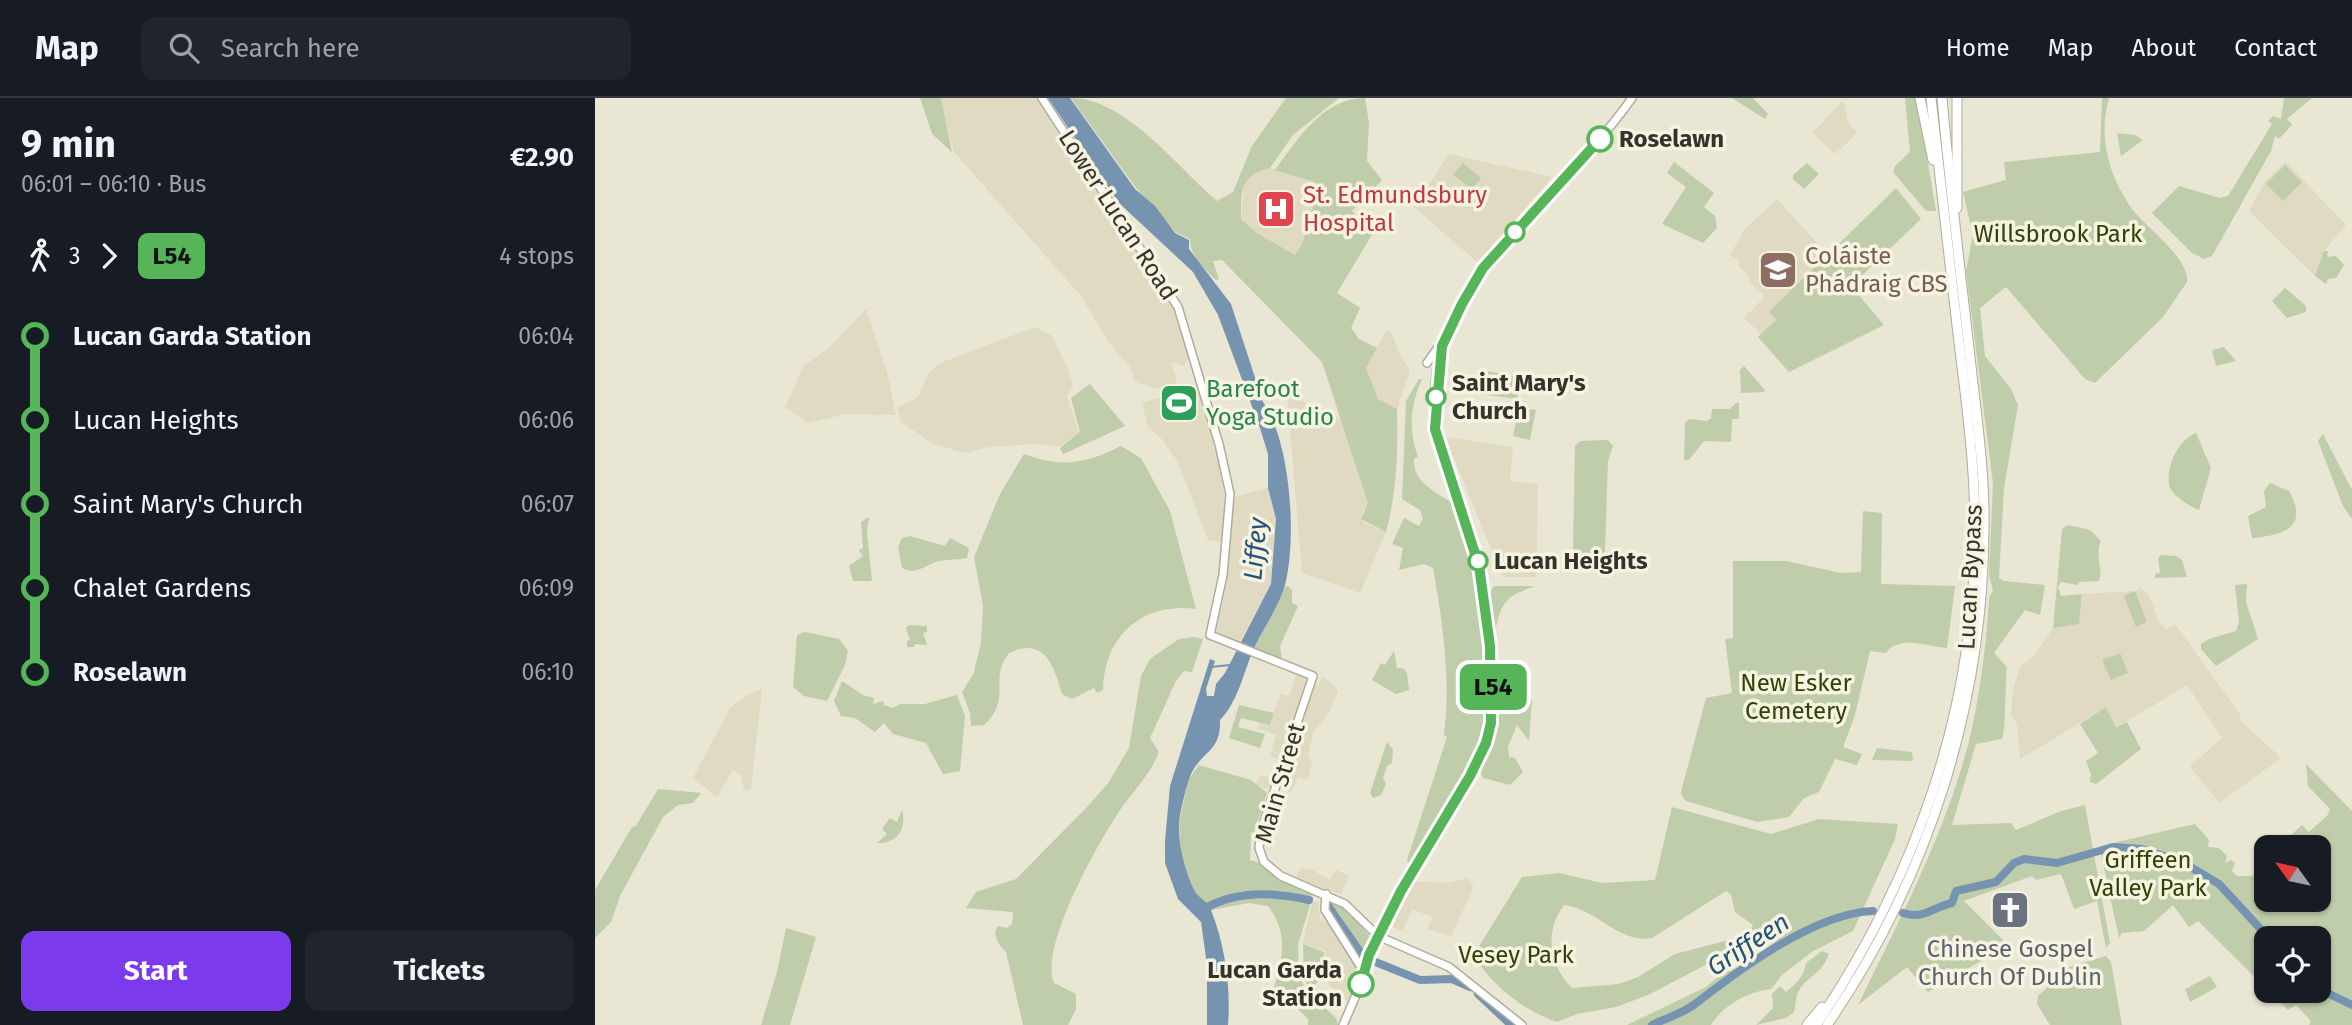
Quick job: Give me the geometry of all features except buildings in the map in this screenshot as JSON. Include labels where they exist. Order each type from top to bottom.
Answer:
[{"type":"highway","points":[[1920,98],[1946,234]]},
{"type":"highway","name":"Lucan Bypass","points":[[1816,1025],[1883,915],[1910,856],[1941,768],[1960,687],[1972,608],[1974,484],[1931,98]]},
{"type":"highway","name":"Lucan Bypass","points":[[1827,1025],[1871,958],[1902,895],[1933,820],[1960,732],[1976,649],[1983,573],[1983,484],[1942,98]]},
{"type":"highway","points":[[1957,98],[1960,265]]},
{"type":"highway","points":[[1807,1025],[1883,915]]},
{"type":"highway","points":[[1833,1025],[1863,979],[1871,958]]},
{"type":"main road","name":"Lower Lucan Road","points":[[1042,98],[1178,307],[1219,444],[1230,494],[1223,575],[1210,635],[1313,676]]},
{"type":"main road","points":[[1427,363],[1445,337],[1483,268],[1603,136],[1632,98]]},
{"type":"main road","points":[[1343,1025],[1378,936],[1401,891],[1475,768],[1491,723],[1490,646],[1479,566],[1435,429],[1439,361],[1445,337]]},
{"type":"main road","name":"Main Street","points":[[1313,676],[1271,795],[1259,848],[1264,862],[1277,874],[1345,904],[1378,936]]},
{"type":"main road","points":[[1326,894],[1325,910],[1359,964],[1365,968]]},
{"type":"main road","points":[[1378,936],[1449,967],[1522,1025]]},
{"type":"shaded area","points":[[940,98],[1037,98],[1170,300],[1190,357],[1184,366],[1171,362],[1177,379],[1173,386],[1156,388],[1135,382],[1130,367],[1109,343],[1081,296],[954,152]]},
{"type":"shaded area","points":[[1841,102],[1845,105],[1848,123],[1857,133],[1835,154],[1813,133]]},
{"type":"shaded area","points":[[1449,154],[1552,177],[1478,263],[1414,207]]},
{"type":"shaded area","points":[[2286,162],[2346,225],[2324,251],[2315,276],[2249,211],[2265,181]]},
{"type":"shaded area","name":"St. Edmundsbury Hospital","points":[[1270,168],[1317,183],[1318,191],[1302,244],[1295,255],[1257,233],[1241,219],[1245,182],[1253,172]]},
{"type":"shaded area","name":"Coláiste Phádraig CBS","points":[[1777,199],[1829,256],[1770,312],[1776,320],[1761,334],[1744,318],[1765,296],[1750,283],[1748,276],[1738,265],[1740,261],[1730,255],[1745,229]]},
{"type":"shaded area","points":[[866,309],[887,372],[896,415],[846,414],[808,423],[785,407],[804,365],[827,350]]},
{"type":"shaded area","points":[[1035,327],[1052,336],[1068,369],[1073,386],[1067,396],[1079,434],[1059,446],[1035,444],[989,447],[966,453],[933,444],[901,422],[897,408],[918,397],[929,373],[940,363]]},
{"type":"shaded area","points":[[1386,331],[1391,331],[1400,356],[1410,370],[1397,409],[1378,399],[1366,368]]},
{"type":"shaded area","points":[[1198,386],[1221,474],[1226,511],[1222,542],[1208,540],[1178,462],[1161,438],[1148,427],[1142,403]]},
{"type":"shaded area","points":[[1287,395],[1343,420],[1368,503],[1362,513],[1364,523],[1386,532],[1360,593],[1302,573]]},
{"type":"shaded area","points":[[1445,437],[1513,447],[1510,481],[1538,484],[1536,577],[1503,577]]},
{"type":"shaded area","points":[[1268,488],[1276,519],[1271,584],[1239,643],[1220,635],[1216,630],[1224,597],[1234,497]]},
{"type":"shaded area","points":[[2140,587],[2149,595],[2160,624],[2167,629],[2175,624],[2239,713],[2242,722],[2281,758],[2219,803],[2190,766],[2222,738],[2187,685],[2116,728],[2106,707],[2020,759],[2017,724],[2011,715],[2013,690],[2020,667],[2034,656],[2053,628],[2079,624],[2082,594],[2137,591]]},
{"type":"shaded area","points":[[1296,675],[1318,685],[1322,677],[1333,684],[1338,692],[1328,715],[1314,730],[1308,756],[1312,761],[1308,780],[1298,777],[1291,792],[1278,787],[1265,788],[1255,785],[1260,775],[1272,778],[1278,759],[1270,756],[1276,735],[1258,729],[1260,722],[1270,725],[1280,694],[1289,696]]},
{"type":"shaded area","points":[[762,689],[751,789],[744,791],[741,775],[733,770],[717,797],[693,778],[730,708],[750,693]]},
{"type":"shaded area","points":[[1301,868],[1311,869],[1330,880],[1336,870],[1349,876],[1341,895],[1298,878],[1296,876]]},
{"type":"shaded area","points":[[1468,878],[1473,885],[1472,891],[1451,936],[1428,929],[1432,917],[1412,909],[1402,931],[1389,925],[1410,881],[1447,883]]},
{"type":"shaded area","points":[[1318,901],[1320,919],[1333,926],[1360,975],[1348,1001],[1330,986],[1325,976],[1325,951],[1303,943],[1312,902]]},
{"type":"green space","points":[[920,98],[941,98],[952,152],[932,134]]},
{"type":"green space","points":[[1071,98],[1091,101],[1112,109],[1131,122],[1217,201],[1233,192],[1252,146],[1286,98],[1339,98],[1293,135],[1270,168],[1253,175],[1242,193],[1241,219],[1257,233],[1295,255],[1302,244],[1318,191],[1317,183],[1275,170],[1313,122],[1324,113],[1336,105],[1365,98],[1369,123],[1367,161],[1382,180],[1352,211],[1373,233],[1337,293],[1360,308],[1351,328],[1359,339],[1377,348],[1366,368],[1378,399],[1397,409],[1396,471],[1386,532],[1361,519],[1368,503],[1322,362],[1222,260],[1213,261],[1219,279],[1216,280],[1207,271],[1195,257],[1190,239],[1175,232],[1136,188]]},
{"type":"green space","points":[[1732,98],[1753,98],[1768,114],[1765,119]]},
{"type":"green space","points":[[1905,98],[1917,98],[1936,211],[1926,211],[1893,172],[1895,166],[1910,152]]},
{"type":"green space","name":"Willsbrook Park","points":[[2102,98],[2109,98],[2105,140],[2111,168],[2122,194],[2137,214],[2174,252],[2186,272],[2187,282],[2163,317],[2095,383],[2085,379],[2006,287],[1980,308],[1985,356],[2011,389],[2018,405],[2004,488],[1999,578],[2004,581],[2045,585],[2040,615],[2025,610],[1994,653],[2007,667],[2002,739],[1976,744],[1952,825],[2011,823],[2016,830],[2061,811],[2085,805],[2110,943],[2106,948],[2097,901],[2074,909],[2061,874],[2036,880],[2032,876],[1964,901],[2008,945],[1928,992],[1907,967],[1858,1005],[1919,878],[1958,779],[1976,710],[1989,598],[1993,590],[1989,575],[1993,483],[1966,271],[1973,235],[1963,192],[2006,180],[2004,162],[2100,152]]},
{"type":"green space","points":[[2284,98],[2312,98],[2287,119],[2292,125],[2279,139],[2275,136],[2271,151],[2212,256],[2204,259],[2192,253],[2152,213],[2179,186],[2220,198],[2228,196],[2272,124],[2268,121],[2273,116],[2281,119]]},
{"type":"green space","points":[[2117,133],[2135,135],[2143,140],[2121,156]]},
{"type":"green space","points":[[1674,162],[1714,193],[1704,207],[1715,216],[1717,228],[1703,243],[1662,224],[1686,187],[1667,173]]},
{"type":"green space","points":[[1463,163],[1481,178],[1472,189],[1453,175]]},
{"type":"green space","points":[[1807,163],[1819,174],[1804,189],[1793,179],[1793,175]]},
{"type":"green space","points":[[2285,165],[2302,182],[2283,201],[2266,184]]},
{"type":"green space","points":[[1896,188],[1921,219],[1851,286],[1884,325],[1789,372],[1758,337],[1776,320],[1769,312]]},
{"type":"green space","points":[[2324,251],[2328,251],[2327,257],[2336,256],[2344,265],[2336,278],[2328,279],[2326,284],[2315,276]]},
{"type":"green space","points":[[2285,288],[2306,306],[2306,312],[2287,318],[2272,301]]},
{"type":"green space","points":[[2224,347],[2236,361],[2216,366],[2212,350]]},
{"type":"green space","points":[[1744,366],[1764,392],[1741,393],[1740,370]]},
{"type":"green space","points":[[1482,370],[1522,378],[1517,399],[1480,394]]},
{"type":"green space","points":[[1419,379],[1422,379],[1412,418],[1418,457],[1414,459],[1415,467],[1425,484],[1449,501],[1454,500],[1469,552],[1482,614],[1487,645],[1489,703],[1485,727],[1472,763],[1411,865],[1407,862],[1408,857],[1447,737],[1444,735],[1447,692],[1445,651],[1433,568],[1424,564],[1399,570],[1403,548],[1392,544],[1404,518],[1419,526],[1423,519],[1420,510],[1402,499],[1406,401]]},
{"type":"green space","points":[[1090,384],[1125,426],[1063,454],[1060,448],[1080,432],[1071,398]]},
{"type":"green space","points":[[1739,403],[1739,419],[1732,419],[1731,442],[1704,441],[1689,460],[1684,460],[1685,423],[1689,419],[1707,421],[1711,418],[1712,409],[1730,409]]},
{"type":"green space","points":[[1519,407],[1536,410],[1530,440],[1513,436]]},
{"type":"green space","points":[[2196,433],[2211,468],[2199,510],[2173,493],[2169,485],[2169,470],[2175,454],[2184,441]]},
{"type":"green space","points":[[2323,434],[2352,490],[2352,519],[2343,506],[2318,441]]},
{"type":"green space","points":[[1608,440],[1613,446],[1608,461],[1605,552],[1601,557],[1578,556],[1573,551],[1575,446],[1580,441]]},
{"type":"green space","points":[[1121,446],[1141,458],[1170,511],[1196,609],[1177,608],[1143,617],[1119,639],[1110,654],[1103,690],[1097,693],[1094,688],[1072,699],[1062,694],[1046,656],[1031,648],[1009,653],[1000,672],[999,697],[993,715],[984,725],[971,726],[970,713],[962,692],[973,675],[981,643],[983,606],[974,557],[1000,494],[1024,454],[1050,461],[1073,462],[1096,457]]},
{"type":"green space","points":[[2270,483],[2289,491],[2295,503],[2295,521],[2283,531],[2252,538],[2248,516],[2266,507],[2264,491]]},
{"type":"green space","name":"New Esker Cemetery","points":[[1863,511],[1882,513],[1881,584],[1955,586],[1947,648],[1907,643],[1892,647],[1886,653],[1870,651],[1855,715],[1843,747],[1862,754],[1857,765],[1835,759],[1819,792],[1804,798],[1789,817],[1757,822],[1686,801],[1681,794],[1682,788],[1706,698],[1732,693],[1725,639],[1733,638],[1733,561],[1786,561],[1841,573],[1861,572]]},
{"type":"green space","points":[[869,517],[867,533],[872,581],[853,581],[849,566],[863,556],[859,550],[863,548],[861,522]]},
{"type":"green space","points":[[2068,525],[2090,530],[2101,541],[2098,552],[2100,576],[2099,581],[2079,582],[2077,585],[2061,582],[2058,587],[2061,596],[2082,594],[2079,624],[2053,628],[2062,529]]},
{"type":"green space","points":[[910,536],[945,546],[950,538],[969,548],[967,558],[939,561],[916,570],[907,570],[902,568],[898,547],[902,538]]},
{"type":"green space","points":[[2161,555],[2176,556],[2182,560],[2187,577],[2155,578],[2155,574],[2160,573],[2158,558]]},
{"type":"green space","points":[[2247,584],[2246,602],[2258,639],[2216,666],[2201,649],[2201,644],[2236,631],[2239,622],[2235,585]]},
{"type":"green space","points":[[1288,586],[1292,590],[1292,603],[1298,606],[1280,646],[1282,660],[1254,649],[1284,587]]},
{"type":"green space","points":[[1494,586],[1535,586],[1509,599],[1497,620],[1495,644],[1503,678],[1510,688],[1532,700],[1529,741],[1517,725],[1508,747],[1509,757],[1515,758],[1523,772],[1510,785],[1483,778],[1479,768],[1493,725],[1496,704],[1496,660],[1490,593]]},
{"type":"green space","points":[[2135,591],[2147,622],[2136,627],[2124,596]]},
{"type":"green space","points":[[909,625],[927,626],[927,632],[923,633],[927,645],[915,644],[914,647],[907,647],[907,641],[910,640],[906,628]]},
{"type":"green space","points":[[805,632],[839,639],[848,651],[845,665],[827,701],[804,696],[793,687],[797,635]]},
{"type":"green space","points":[[1179,639],[1203,639],[1192,672],[1184,671],[1176,681],[1150,738],[1159,752],[1098,846],[1062,921],[1052,967],[1054,983],[1076,994],[1076,1009],[1068,1025],[1023,1025],[1006,952],[996,936],[998,926],[1007,928],[1012,924],[1013,912],[966,908],[976,892],[1016,879],[1109,782],[1129,748],[1141,676],[1150,659]]},
{"type":"green space","points":[[1394,651],[1397,668],[1403,668],[1407,673],[1409,690],[1396,694],[1372,680],[1381,663],[1385,665]]},
{"type":"green space","points":[[2120,653],[2128,673],[2111,680],[2102,660]]},
{"type":"green space","points":[[842,681],[863,695],[874,698],[873,704],[883,701],[884,705],[893,708],[900,704],[925,704],[957,695],[965,716],[960,771],[943,774],[926,743],[893,734],[884,723],[875,732],[855,718],[841,716],[834,701]]},
{"type":"green space","points":[[1239,705],[1274,713],[1270,725],[1241,718],[1238,727],[1265,734],[1260,748],[1229,738]]},
{"type":"green space","points":[[2106,707],[2116,728],[2127,722],[2141,749],[2096,784],[2090,782],[2091,774],[2086,761],[2098,753],[2080,724]]},
{"type":"green space","points":[[1387,742],[1393,750],[1392,763],[1387,766],[1383,778],[1386,784],[1381,795],[1373,798],[1370,793]]},
{"type":"green space","points":[[1877,748],[1912,752],[1913,761],[1872,760]]},
{"type":"green space","name":"Griffeen Valley Park","points":[[2306,764],[2352,811],[2352,1025],[2309,1025],[2311,1021],[2296,1005],[2288,1010],[2281,1003],[2331,1003],[2331,926],[2254,926],[2254,976],[2198,921],[2189,927],[2173,905],[2144,931],[2122,933],[2119,938],[2100,849],[2100,846],[2195,824],[2209,840],[2208,847],[2219,848],[2227,856],[2225,863],[2231,860],[2235,863],[2232,871],[2237,876],[2252,876],[2254,873],[2254,912],[2331,912],[2331,835],[2291,835],[2302,825],[2309,832],[2327,816],[2330,809],[2308,786]]},
{"type":"green space","points":[[1199,765],[1251,780],[1267,793],[1254,833],[1251,832],[1250,860],[1260,863],[1281,880],[1314,892],[1298,944],[1299,977],[1308,992],[1336,1018],[1338,1025],[1308,1025],[1308,1019],[1290,1001],[1272,994],[1281,960],[1282,938],[1268,906],[1249,903],[1211,910],[1195,893],[1181,859],[1179,824],[1188,780]]},
{"type":"green space","points":[[658,789],[701,793],[693,803],[678,805],[663,817],[620,896],[611,922],[595,938],[595,890]]},
{"type":"green space","name":"Vesey Park","points":[[1672,807],[1771,834],[1819,819],[1898,824],[1895,839],[1853,931],[1813,951],[1782,975],[1771,989],[1745,996],[1730,1005],[1711,1025],[1627,1025],[1706,987],[1720,975],[1750,961],[1779,938],[1773,937],[1731,957],[1715,960],[1648,995],[1616,1007],[1577,1014],[1557,1022],[1532,1011],[1510,996],[1473,956],[1522,877],[1559,873],[1602,883],[1655,880]],"holes":[[[1726,891],[1731,895],[1735,912],[1753,925],[1748,935],[1675,954],[1638,977],[1619,984],[1572,988],[1554,959],[1554,926],[1564,905],[1586,912],[1628,936],[1652,938]]]},
{"type":"green space","points":[[902,810],[903,823],[899,834],[890,841],[877,843],[887,834],[882,829],[890,818],[897,822]]},
{"type":"green space","points":[[1332,902],[1344,906],[1371,938],[1365,954],[1338,912],[1330,906]]},
{"type":"green space","points":[[786,928],[816,937],[790,1025],[761,1025],[777,972]]},
{"type":"green space","points":[[1303,944],[1324,952],[1324,975],[1309,991],[1304,976]]},
{"type":"green space","points":[[1822,951],[1829,954],[1826,961],[1800,989],[1794,1012],[1786,1018],[1756,1025],[1773,1008],[1772,994],[1780,986],[1786,992],[1802,976],[1806,963]]},
{"type":"green space","points":[[2106,956],[2111,962],[2122,1025],[2050,1025],[2037,1004],[2038,996],[2071,966]]},
{"type":"green space","points":[[2210,976],[2217,987],[2190,1002],[2185,989]]},
{"type":"water","points":[[1048,98],[1070,98],[1135,189],[1155,206],[1175,233],[1189,240],[1189,249],[1231,304],[1263,402],[1280,441],[1285,466],[1291,542],[1285,585],[1252,653],[1235,697],[1220,720],[1218,738],[1190,776],[1179,823],[1181,849],[1188,874],[1196,893],[1210,907],[1220,937],[1228,981],[1228,1025],[1207,1025],[1207,965],[1201,922],[1178,899],[1165,863],[1165,841],[1170,786],[1210,659],[1215,661],[1206,689],[1207,696],[1214,696],[1216,684],[1225,673],[1271,584],[1276,519],[1268,488],[1268,454],[1218,315],[1193,272],[1119,203]]},
{"type":"waterway","points":[[1211,667],[1230,665]]},
{"type":"waterway","name":"Griffeen","points":[[1903,913],[1923,914],[1952,903],[1956,891],[1996,882],[2014,863],[2024,859],[2057,863],[2113,847],[2142,849],[2182,862],[2219,884],[2258,926]]},
{"type":"waterway","name":"Griffeen","points":[[1202,910],[1228,899],[1254,894],[1309,900]]},
{"type":"waterway","name":"Griffeen","points":[[1329,907],[1361,953]]},
{"type":"waterway","name":"Griffeen","points":[[1652,1025],[1690,1007],[1756,960],[1803,932],[1827,921],[1873,911]]},
{"type":"waterway","name":"Griffeen","points":[[1373,961],[1420,980],[1452,979],[1470,987]]},
{"type":"waterway","name":"Griffeen","points":[[1478,994],[1510,1024]]},
{"type":"waterway","name":"Griffeen","points":[[2331,995],[2352,1005]]},
{"type":"bus line","name":"L54","points":[[1361,984],[1369,955],[1401,891],[1479,760],[1491,723],[1493,688],[1490,646],[1479,566],[1435,429],[1442,346],[1483,268],[1600,139]]},
{"type":"place","name":"Roselawn","points":[[1600,139]]},
{"type":"place","name":"St. Edmundsbury Hospital","points":[[1276,209]]},
{"type":"place","name":"Coláiste Phádraig CBS","points":[[1778,270]]},
{"type":"place","name":"Saint Mary's Church","points":[[1436,397]]},
{"type":"place","name":"Barefoot Yoga Studio","points":[[1179,403]]},
{"type":"place","name":"Lucan Heights","points":[[1478,561]]},
{"type":"place","name":"Chinese Gospel Church Of Dublin","points":[[2010,910]]},
{"type":"place","name":"Lucan Garda Station","points":[[1361,984]]},
{"type":"water label","name":"Liffey","points":[[1255,549]]}]
